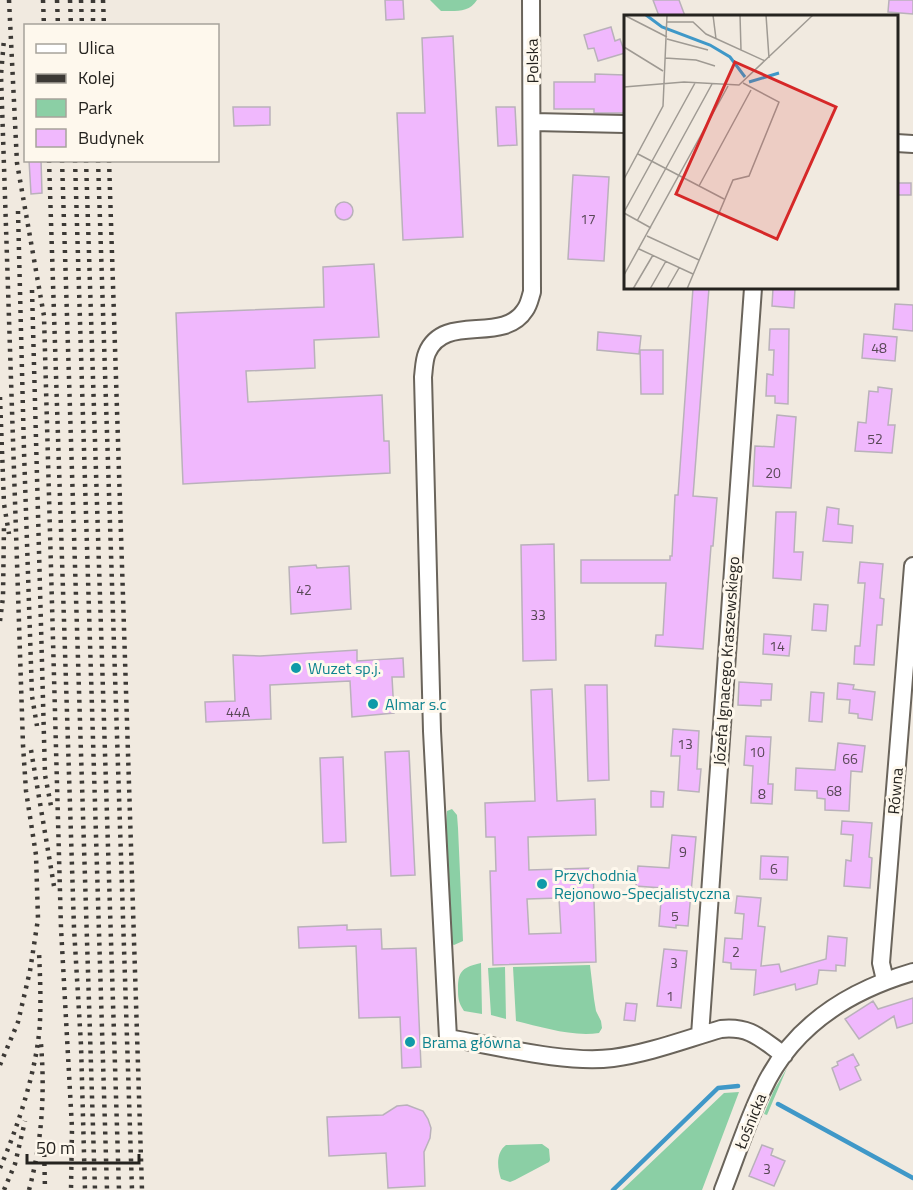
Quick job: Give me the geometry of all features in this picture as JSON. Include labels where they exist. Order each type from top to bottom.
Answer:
[{"type":"street","name":"Polska","points":[[531,0],[532,292],[526,309],[518,319],[500,327],[449,332],[436,339],[427,354],[423,377],[432,731],[448,1038],[561,1057],[594,1059],[628,1055],[700,1035]]},
{"type":"street","points":[[533,122],[624,124]]},
{"type":"street","points":[[898,143],[913,144]]},
{"type":"street","name":"Józefa Ignacego Kraszewskiego","points":[[700,1035],[753,290]]},
{"type":"street","name":"Równa","points":[[885,980],[881,963],[913,566]]},
{"type":"street","name":"Łośnicka","points":[[723,1190],[762,1089],[784,1055],[805,1030],[831,1007],[854,994],[885,980],[913,972]]},
{"type":"street","points":[[700,1035],[736,1028],[750,1031],[784,1055]]},
{"type":"green space","points":[[430,0],[477,0],[466,9],[441,11]]},
{"type":"green space","points":[[452,809],[457,815],[463,941],[454,945],[450,943],[449,937],[446,828],[447,811]]},
{"type":"green space","points":[[481,963],[482,1014],[464,1011],[459,1002],[458,991],[459,977],[463,970]]},
{"type":"green space","points":[[590,965],[596,1011],[602,1028],[599,1033],[568,1033],[516,1021],[513,967]]},
{"type":"green space","points":[[505,967],[506,1019],[491,1015],[488,968]]},
{"type":"green space","points":[[787,1068],[767,1115],[764,1114],[774,1090]]},
{"type":"green space","points":[[739,1092],[702,1190],[622,1190],[724,1093]]},
{"type":"green space","points":[[542,1144],[549,1149],[549,1162],[510,1182],[501,1179],[498,1160],[500,1152],[506,1145]]},
{"type":"building","points":[[385,0],[403,0],[404,19],[386,20]]},
{"type":"building","points":[[653,0],[679,0],[685,15],[659,15]]},
{"type":"building","points":[[889,0],[913,0],[913,14],[888,12]]},
{"type":"building","points":[[611,27],[615,41],[620,39],[624,53],[598,61],[594,48],[588,49],[584,35]]},
{"type":"building","points":[[453,36],[463,237],[403,240],[397,113],[425,113],[422,38]]},
{"type":"building","points":[[595,74],[624,75],[624,113],[594,113],[594,109],[554,109],[554,82],[595,82]]},
{"type":"building","points":[[233,107],[270,107],[270,125],[234,126]]},
{"type":"building","points":[[496,107],[515,107],[517,145],[498,146]]},
{"type":"building","points":[[29,162],[41,162],[42,193],[31,194]]},
{"type":"building","points":[[573,175],[609,177],[604,261],[568,259]]},
{"type":"building","points":[[898,183],[911,183],[911,195],[898,195]]},
{"type":"building","points":[[340,202],[348,202],[353,207],[351,218],[340,220],[335,215],[335,207]]},
{"type":"building","points":[[374,264],[379,337],[314,340],[315,368],[246,371],[248,402],[382,395],[384,441],[389,441],[390,473],[183,484],[176,313],[324,307],[323,267]]},
{"type":"building","points":[[693,290],[709,290],[693,496],[717,498],[703,649],[655,646],[656,635],[663,635],[666,583],[581,583],[581,560],[670,560],[675,495],[678,495]]},
{"type":"building","points":[[773,290],[795,290],[794,308],[772,306]]},
{"type":"building","points":[[895,304],[913,305],[913,331],[893,329]]},
{"type":"building","points":[[770,329],[789,329],[788,404],[775,403],[775,396],[766,396],[767,374],[773,375],[774,350],[769,350]]},
{"type":"building","points":[[598,332],[641,336],[639,354],[597,350]]},
{"type":"building","points":[[864,334],[897,337],[895,361],[862,358]]},
{"type":"building","points":[[640,350],[663,350],[663,394],[641,394]]},
{"type":"building","points":[[878,387],[892,389],[888,425],[895,425],[892,453],[855,451],[858,422],[866,423],[869,391],[878,392]]},
{"type":"building","points":[[777,415],[796,417],[791,488],[753,486],[755,446],[774,447]]},
{"type":"building","points":[[827,507],[839,509],[838,524],[853,526],[852,543],[823,541]]},
{"type":"building","points":[[776,512],[796,512],[794,552],[803,552],[801,580],[773,578]]},
{"type":"building","points":[[554,544],[556,660],[523,661],[521,545]]},
{"type":"building","points":[[860,562],[883,564],[880,598],[884,599],[882,625],[877,625],[874,665],[854,664],[855,646],[860,646],[865,583],[858,583]]},
{"type":"building","points":[[316,565],[317,568],[349,566],[351,609],[291,614],[289,567]]},
{"type":"building","points":[[814,604],[828,605],[826,631],[812,630]]},
{"type":"building","points":[[764,634],[791,636],[789,656],[763,654]]},
{"type":"building","points":[[357,650],[357,661],[403,658],[404,677],[392,677],[394,713],[352,717],[350,681],[270,685],[271,719],[206,722],[205,702],[235,701],[233,655],[260,656]]},
{"type":"building","points":[[739,682],[772,684],[771,700],[761,700],[761,706],[738,705]]},
{"type":"building","points":[[838,683],[854,685],[853,689],[875,692],[872,720],[858,718],[858,714],[849,713],[850,700],[837,699]]},
{"type":"building","points":[[585,685],[607,685],[609,780],[588,781]]},
{"type":"building","name":"Przychodnia Rejonowo-Specjalistyczna","points":[[552,689],[557,801],[595,799],[596,835],[528,837],[529,870],[593,868],[596,962],[493,965],[490,871],[496,871],[495,837],[486,837],[485,803],[535,801],[531,690]],"holes":[[[559,898],[561,933],[529,934],[527,899]]]},
{"type":"building","points":[[811,692],[824,693],[822,722],[809,721]]},
{"type":"building","points":[[673,729],[699,731],[697,769],[701,769],[699,792],[678,790],[680,756],[671,756]]},
{"type":"building","points":[[746,736],[771,737],[768,784],[773,784],[772,804],[751,803],[753,766],[744,765]]},
{"type":"building","points":[[838,743],[865,746],[862,772],[851,771],[849,811],[825,810],[825,799],[817,798],[817,791],[795,790],[796,768],[835,770]]},
{"type":"building","points":[[409,751],[415,875],[391,876],[385,752]]},
{"type":"building","points":[[343,757],[346,842],[323,843],[320,758]]},
{"type":"building","points":[[651,791],[664,792],[663,807],[651,807]]},
{"type":"building","points":[[842,821],[872,823],[869,857],[872,858],[870,888],[844,886],[846,860],[851,861],[853,835],[841,834]]},
{"type":"building","points":[[672,835],[696,837],[688,926],[676,925],[676,928],[659,926],[662,888],[636,886],[638,866],[669,868]]},
{"type":"building","points":[[761,856],[788,857],[787,880],[760,879]]},
{"type":"building","points":[[737,896],[761,898],[758,926],[765,927],[761,966],[779,964],[781,972],[826,959],[828,936],[847,938],[845,966],[836,965],[836,971],[819,970],[817,984],[796,990],[795,984],[754,995],[756,970],[731,969],[731,963],[723,962],[725,938],[742,939],[744,914],[735,913]]},
{"type":"building","points":[[347,925],[347,930],[381,929],[382,949],[416,948],[421,1067],[402,1068],[400,1017],[359,1018],[356,946],[299,948],[298,927]]},
{"type":"building","points":[[664,949],[687,951],[681,1008],[657,1006]]},
{"type":"building","points":[[913,998],[913,1023],[897,1028],[894,1016],[859,1039],[845,1019],[873,1001],[878,1009]]},
{"type":"building","points":[[626,1003],[637,1004],[635,1021],[624,1020]]},
{"type":"building","points":[[853,1054],[859,1065],[855,1067],[861,1080],[840,1090],[832,1068],[838,1065],[837,1062]]},
{"type":"building","points":[[407,1105],[423,1111],[431,1128],[430,1138],[424,1152],[425,1186],[388,1188],[386,1153],[329,1156],[327,1117],[383,1115],[397,1106]]},
{"type":"building","points":[[762,1145],[773,1149],[771,1155],[785,1161],[774,1186],[749,1176]]},
{"type":"waterway","points":[[613,1190],[718,1088],[738,1086]]},
{"type":"waterway","points":[[778,1104],[913,1178]]},
{"type":"railway","points":[[9,0],[17,163],[44,316],[61,928],[72,1128],[71,1190]]},
{"type":"railway","points":[[43,0],[44,24]]},
{"type":"railway","points":[[57,0],[58,24]]},
{"type":"railway","points":[[70,0],[71,24]]},
{"type":"railway","points":[[81,0],[82,24]]},
{"type":"railway","points":[[93,0],[93,24]]},
{"type":"railway","points":[[103,0],[104,24]]},
{"type":"railway","points":[[0,1065],[18,1022],[30,971],[38,919],[36,855],[26,791],[23,745],[1,75],[4,39]]},
{"type":"railway","points":[[49,162],[74,928],[81,1045],[85,1190]]},
{"type":"railway","points":[[62,162],[95,1190]]},
{"type":"railway","points":[[75,162],[107,1190]]},
{"type":"railway","points":[[86,162],[119,1190]]},
{"type":"railway","points":[[98,162],[132,1190]]},
{"type":"railway","points":[[109,162],[142,1190]]},
{"type":"railway","points":[[18,211],[32,696],[37,726]]},
{"type":"railway","points":[[32,290],[45,775],[52,811]]},
{"type":"railway","points":[[0,397],[4,504],[9,534]]},
{"type":"railway","points":[[0,621],[3,597],[4,525]]},
{"type":"railway","points":[[31,750],[54,886]]},
{"type":"railway","points":[[0,1168],[20,1115],[35,1057],[40,1021],[39,952]]},
{"type":"railway","points":[[29,1190],[37,1154],[41,1118],[43,1081],[41,1044]]},
{"type":"railway","points":[[4,1190],[15,1164],[25,1121]]},
{"type":"railway","points":[[44,1145],[45,1190]]},
{"type":"place","name":"Wuzet sp.j.","points":[[296,668]]},
{"type":"place","name":"Almar s.c","points":[[373,704]]},
{"type":"place","name":"Przychodnia Rejonowo-Specjalistyczna","points":[[542,884]]},
{"type":"place","name":"Brama główna","points":[[410,1042]]}]
